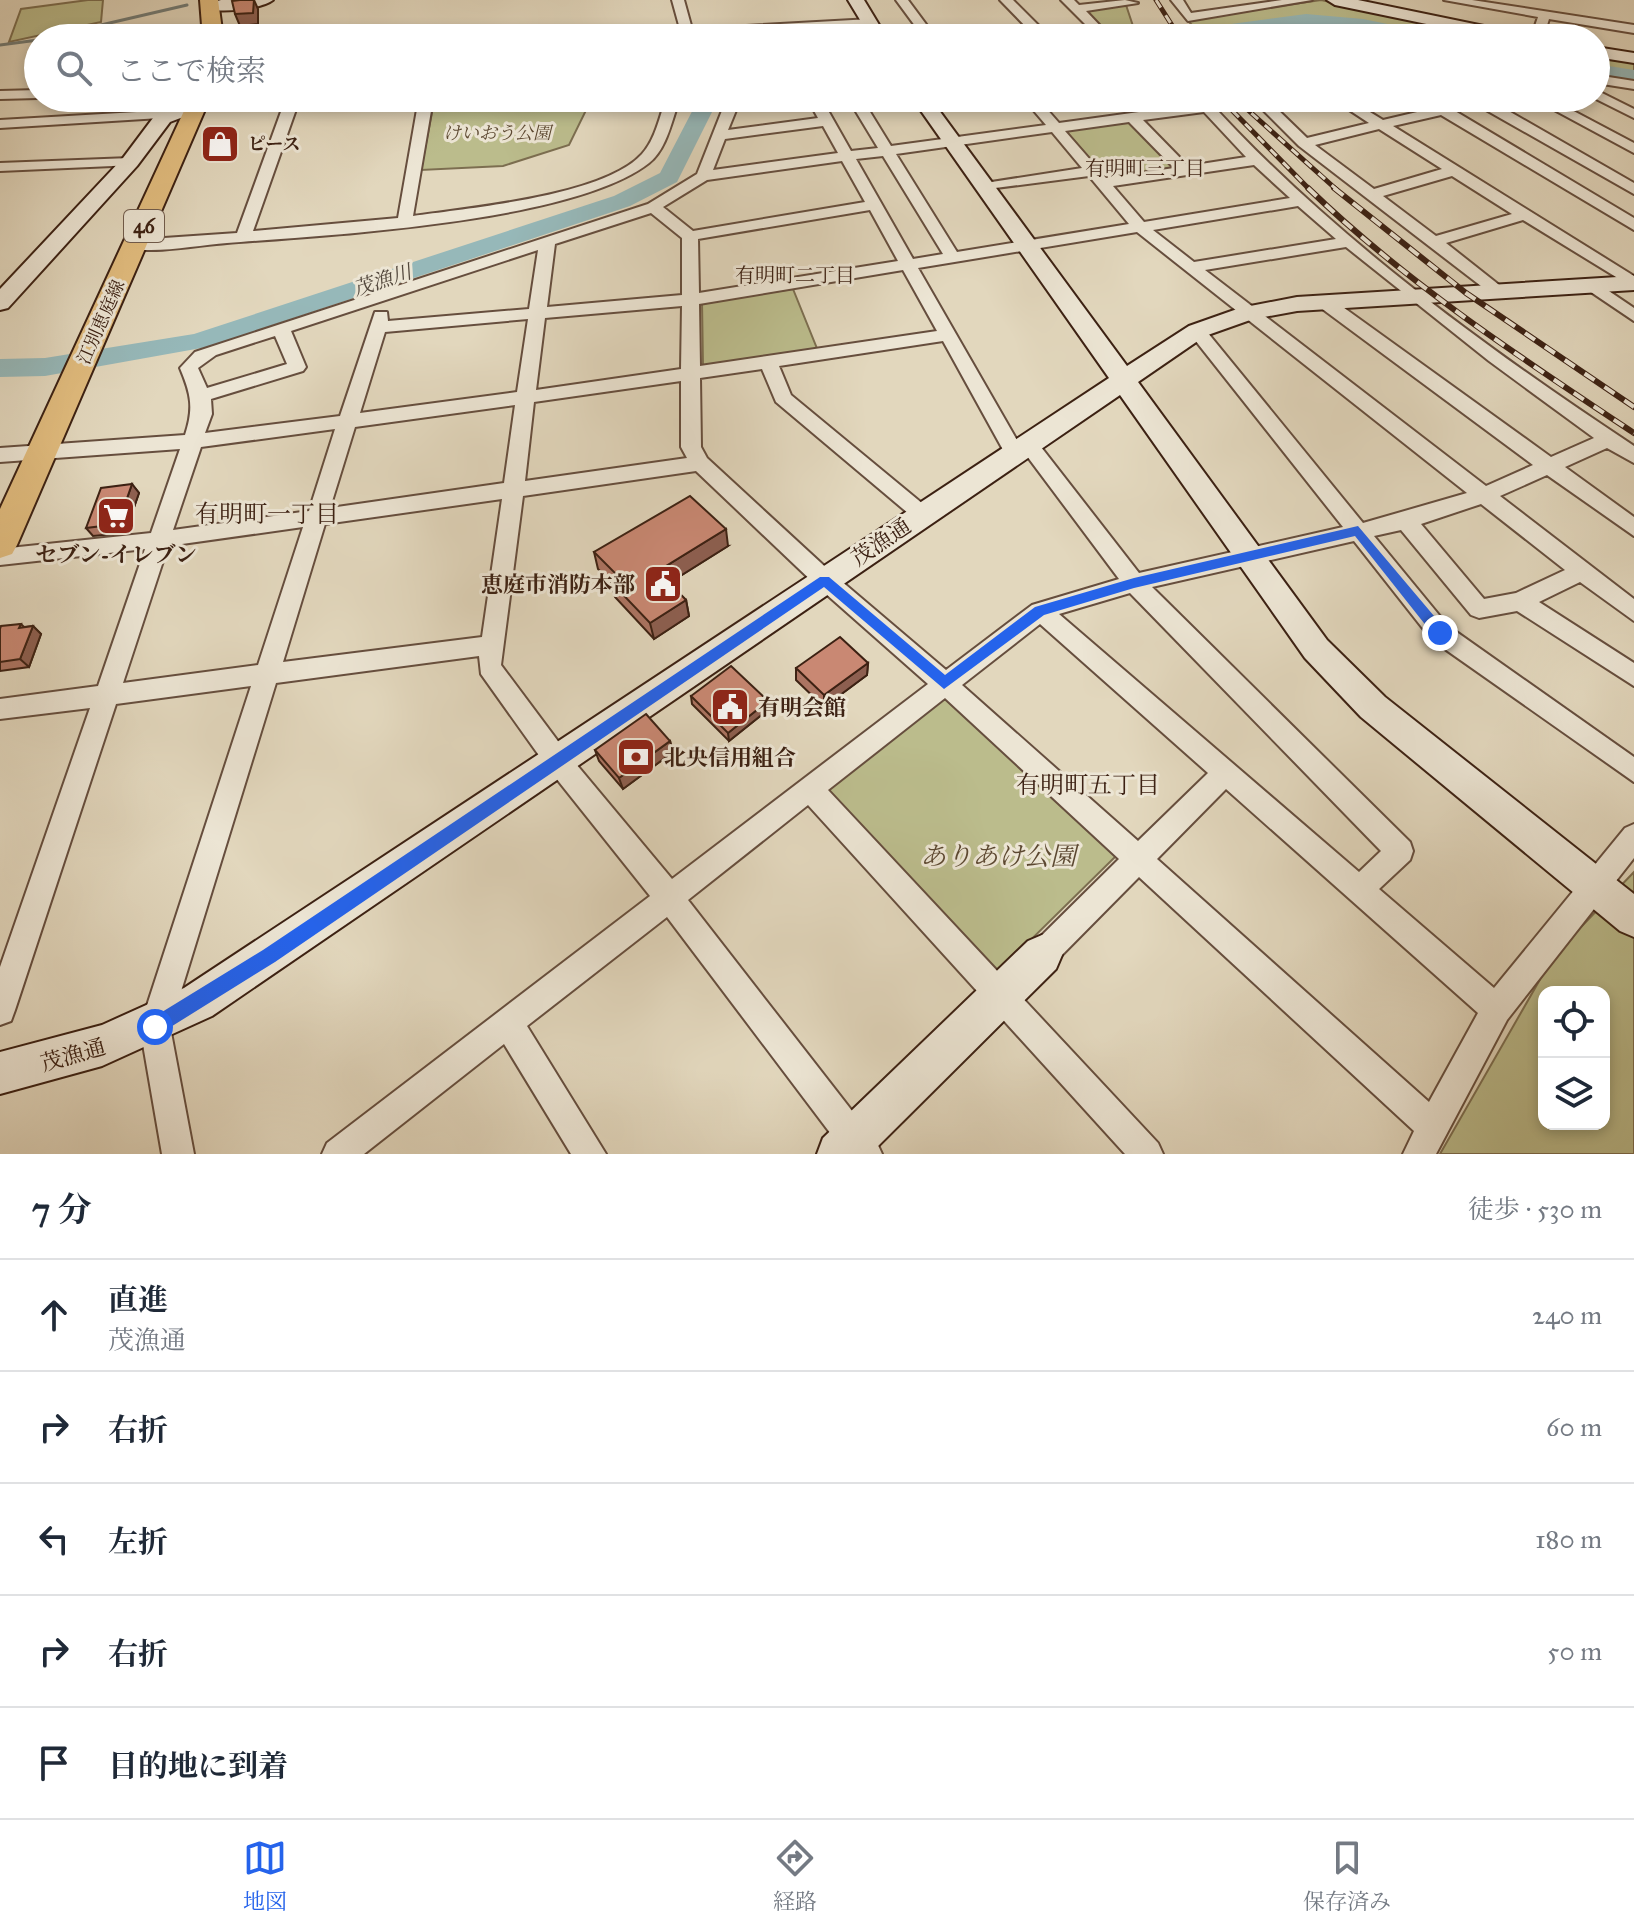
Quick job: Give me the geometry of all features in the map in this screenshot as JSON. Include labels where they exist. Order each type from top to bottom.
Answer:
[{"type":"main road","points":[[210,3],[212,24]]},
{"type":"main road","name":"江別恵庭線","points":[[0,545],[195,112]]},
{"type":"street","points":[[210,3],[265,0]]},
{"type":"street","points":[[678,0],[685,24]]},
{"type":"street","points":[[856,0],[871,24]]},
{"type":"street","points":[[902,0],[919,24]]},
{"type":"street","points":[[1006,0],[1030,24]]},
{"type":"street","points":[[1072,4],[1129,3],[1131,0]]},
{"type":"street","points":[[1177,0],[1188,17],[1306,0]]},
{"type":"street","points":[[1248,0],[1261,6]]},
{"type":"street","points":[[1335,0],[1451,24]]},
{"type":"street","points":[[1450,0],[1599,24]]},
{"type":"street","points":[[1072,4],[1092,24]]},
{"type":"street","points":[[1541,24],[1544,16]]},
{"type":"street","points":[[1610,26],[1634,29]]},
{"type":"street","points":[[1610,54],[1634,58]]},
{"type":"street","points":[[1610,81],[1634,85]]},
{"type":"street","points":[[0,95],[24,94]]},
{"type":"street","points":[[1610,101],[1634,114]]},
{"type":"street","points":[[71,119],[77,112]]},
{"type":"street","points":[[0,303],[130,162],[158,124],[176,112]]},
{"type":"street","points":[[244,235],[288,112]]},
{"type":"street","points":[[405,220],[424,112]]},
{"type":"street","points":[[135,245],[523,206],[609,179],[646,159],[667,112]]},
{"type":"street","points":[[703,176],[723,135],[730,112]]},
{"type":"street","points":[[823,112],[947,335],[1020,448],[1134,583],[1400,851],[1361,888]]},
{"type":"street","points":[[863,112],[953,258]]},
{"type":"street","points":[[931,112],[1316,649],[1373,707],[1634,918]]},
{"type":"street","points":[[1043,112],[1141,228],[1634,612]]},
{"type":"street","points":[[0,1010],[202,414],[201,396],[189,368],[202,355],[653,207],[703,176],[1156,112]]},
{"type":"street","points":[[1212,112],[1258,160],[1348,242],[1515,375],[1634,456]]},
{"type":"street","points":[[1272,112],[1304,143],[1500,292]]},
{"type":"street","points":[[1360,112],[1634,283]]},
{"type":"street","points":[[1304,143],[1379,124],[1408,112]]},
{"type":"street","points":[[1446,112],[1634,225]]},
{"type":"street","points":[[1508,112],[1632,187]]},
{"type":"street","points":[[1565,112],[1634,149]]},
{"type":"street","points":[[0,124],[171,114]]},
{"type":"street","points":[[1132,117],[1186,172]]},
{"type":"street","points":[[723,135],[828,121]]},
{"type":"street","points":[[985,187],[1186,172],[1258,160]]},
{"type":"street","points":[[0,167],[130,162]]},
{"type":"street","points":[[1371,195],[1455,170]]},
{"type":"street","points":[[377,327],[689,300],[1302,201]]},
{"type":"street","points":[[653,207],[690,236],[875,205]]},
{"type":"street","points":[[1433,242],[1527,214]]},
{"type":"street","points":[[690,236],[691,447],[700,463],[825,580],[944,683],[1433,1127]]},
{"type":"street","points":[[547,241],[489,667],[557,760],[669,897],[853,1149],[999,996],[1225,773]]},
{"type":"street","points":[[1191,267],[1348,242]]},
{"type":"street","name":"茂漁通","points":[[0,1073],[109,1046],[155,1027],[269,956],[1020,448],[1123,384],[1197,331],[1248,313],[1323,301],[1634,283]]},
{"type":"street","points":[[1594,286],[1634,316]]},
{"type":"street","points":[[178,1154],[155,1027],[389,294]]},
{"type":"street","points":[[1323,301],[1634,528]]},
{"type":"street","points":[[201,396],[297,367],[281,329]]},
{"type":"street","points":[[1197,331],[1440,633],[1634,771]]},
{"type":"street","points":[[0,455],[41,455],[192,442],[689,377],[947,335]]},
{"type":"street","points":[[769,363],[783,398],[922,514]]},
{"type":"street","points":[[339,1154],[1040,611],[1246,555],[1406,521],[1484,495],[1609,439]]},
{"type":"street","points":[[0,557],[157,540],[700,463]]},
{"type":"street","points":[[1406,521],[1479,609],[1520,601],[1581,572]]},
{"type":"street","points":[[1520,601],[1634,676]]},
{"type":"street","points":[[1040,611],[1496,1009]]},
{"type":"street","points":[[0,709],[107,692],[491,645]]},
{"type":"street","points":[[810,789],[1147,1154]]},
{"type":"street","points":[[1419,1154],[1496,1009],[1634,837]]},
{"type":"street","points":[[509,1025],[590,1154]]},
{"type":"green space","points":[[103,0],[101,22],[24,24],[24,39],[9,42],[21,9]]},
{"type":"green space","points":[[1321,0],[1437,24],[1191,24],[1187,20]]},
{"type":"green space","points":[[1126,5],[1132,24],[1097,24],[1082,9]]},
{"type":"green space","points":[[1610,57],[1634,60],[1634,80],[1610,76]]},
{"type":"green space","name":"けいおう公園","points":[[432,112],[585,112],[569,145],[503,166],[421,170]]},
{"type":"green space","points":[[1131,121],[1177,169],[1107,179],[1065,130]]},
{"type":"green space","points":[[793,289],[818,351],[703,367],[702,302]]},
{"type":"green space","name":"ありあけ公園","points":[[942,696],[1117,855],[998,972],[826,790]]},
{"type":"green space","points":[[1634,872],[1634,1154],[1440,1154],[1554,955]]},
{"type":"building","points":[[254,0],[253,13],[235,14],[232,1]]},
{"type":"building","points":[[132,484],[118,524],[86,528],[101,488]]},
{"type":"building","points":[[690,496],[726,529],[658,571],[686,600],[650,623],[610,581],[618,576],[594,552]]},
{"type":"building","points":[[21,624],[19,628],[33,626],[20,659],[0,662],[1,626]]},
{"type":"building","points":[[840,637],[868,663],[824,695],[796,668]]},
{"type":"building","name":"有明会館","points":[[731,666],[768,701],[728,733],[691,696]]},
{"type":"building","name":"北央信用組合","points":[[646,714],[670,741],[619,778],[595,750]]},
{"type":"waterway","points":[[105,24],[187,5]]},
{"type":"waterway","name":"茂漁川","points":[[1269,24],[1306,19],[1363,24]]},
{"type":"waterway","points":[[0,45],[24,42]]},
{"type":"waterway","name":"茂漁川","points":[[1610,72],[1634,76]]},
{"type":"waterway","name":"茂漁川","points":[[0,368],[45,367],[198,341],[622,201],[669,177],[702,112]]},
{"type":"railway","points":[[1156,0],[1171,24]]},
{"type":"railway","points":[[1234,112],[1308,188]]},
{"type":"railway","points":[[1250,112],[1337,190]]},
{"type":"railway","points":[[1308,188],[1424,287],[1634,433]]},
{"type":"railway","points":[[1334,188],[1466,293],[1634,407]]},
{"type":"place","name":"ピース","points":[[220,144]]},
{"type":"place","name":"セブン-イレブン","points":[[116,516]]},
{"type":"place","name":"恵庭市消防本部","points":[[663,584]]},
{"type":"place","name":"有明会館","points":[[730,707]]},
{"type":"place","name":"北央信用組合","points":[[636,757]]},
{"type":"district","name":"有明町三丁目","points":[[1145,168]]},
{"type":"district","name":"有明町二丁目","points":[[795,275]]},
{"type":"district","name":"有明町一丁目","points":[[267,514]]},
{"type":"district","name":"有明町五丁目","points":[[1088,785]]},
{"type":"route","points":[[155,1027],[269,956],[825,580],[944,683],[1040,611],[1134,583],[1358,531],[1440,633]]}]
